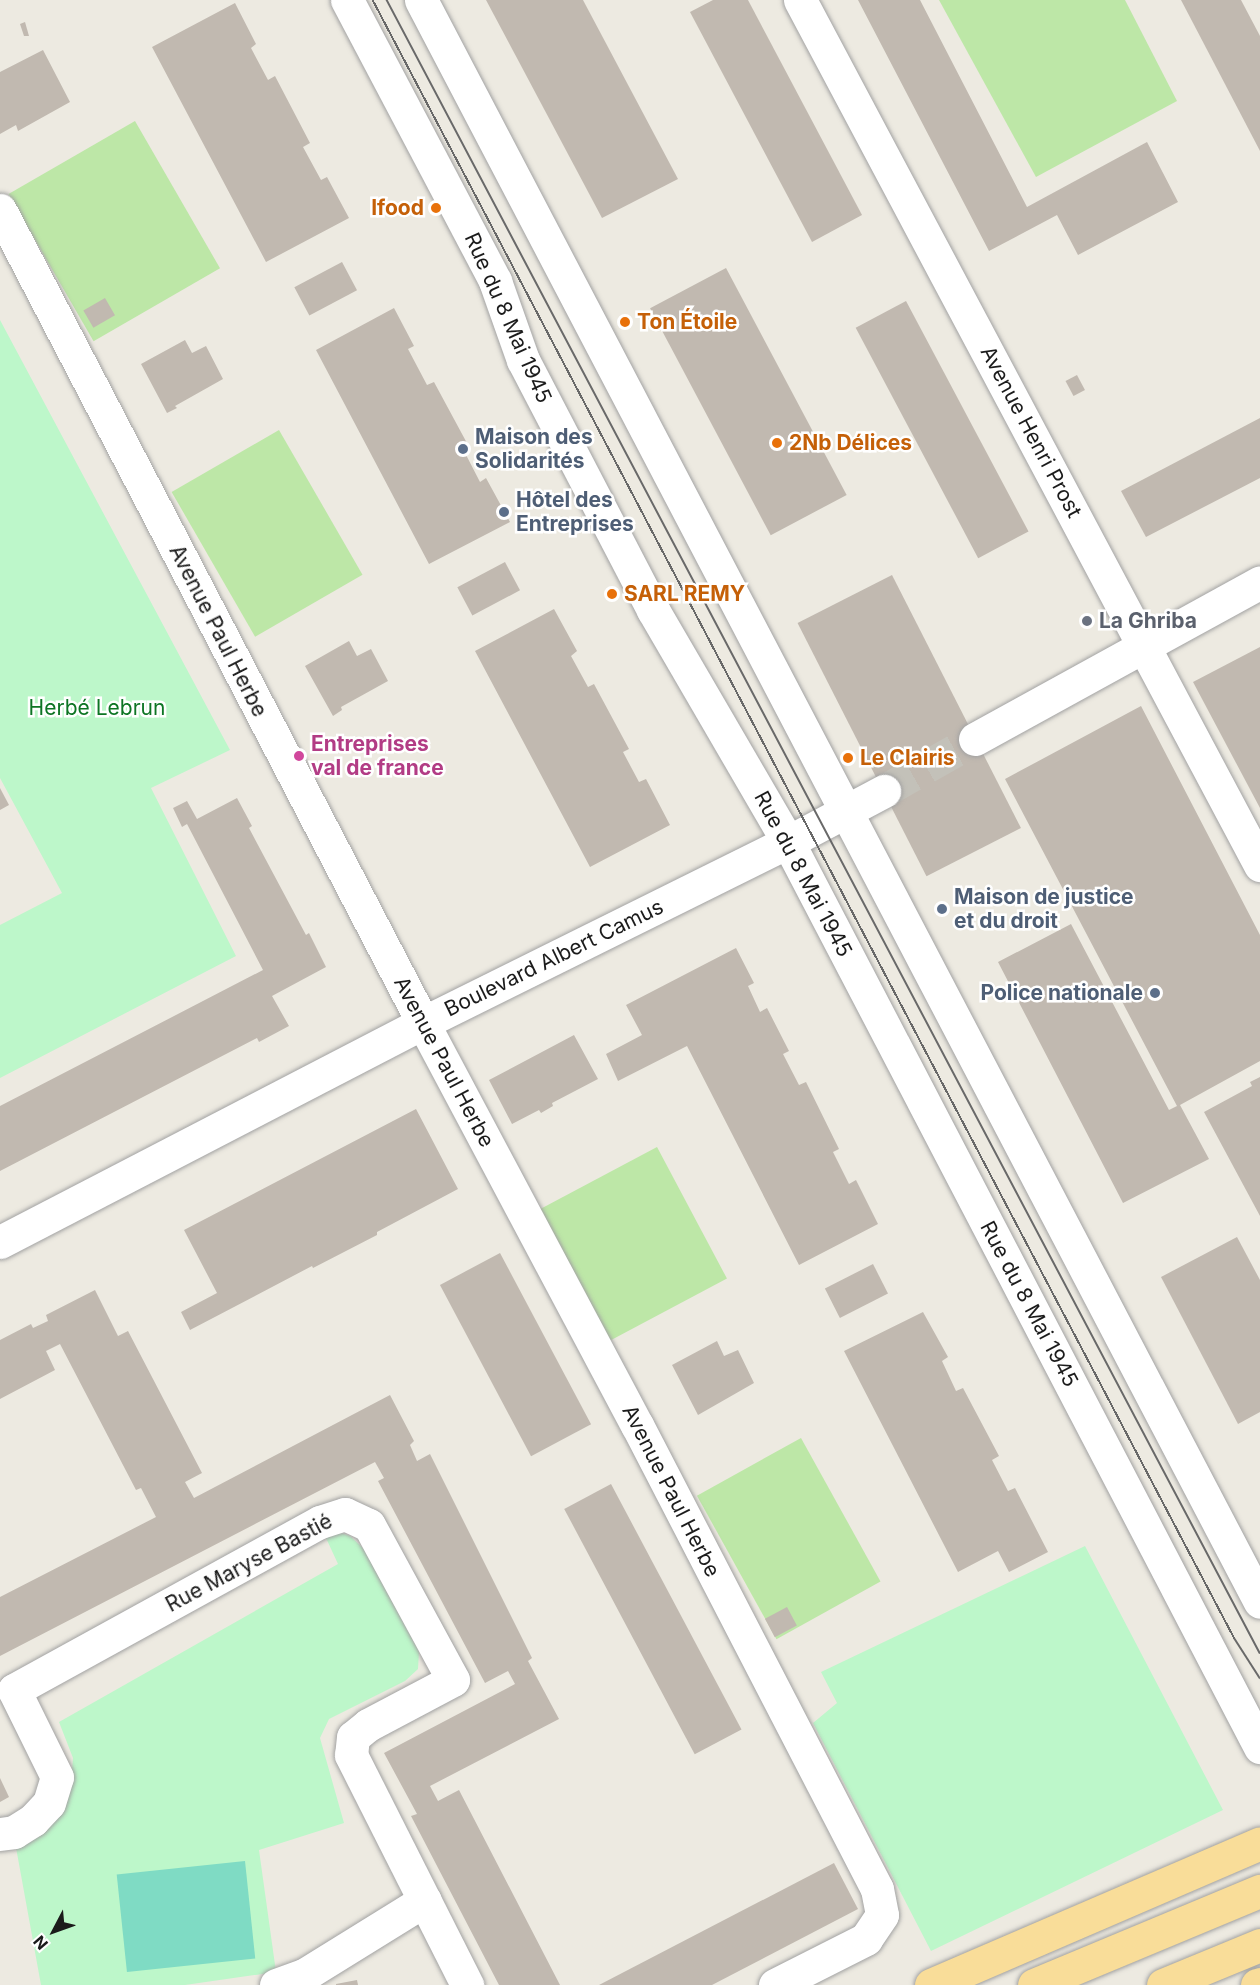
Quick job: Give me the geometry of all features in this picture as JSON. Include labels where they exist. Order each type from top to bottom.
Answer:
[{"type":"main road","points":[[931,1985],[1260,1843]]},
{"type":"main road","points":[[1034,1985],[1260,1891]]},
{"type":"main road","points":[[1163,1985],[1260,1945]]},
{"type":"street","name":"Rue du 8 Mai 1945","points":[[347,0],[495,281],[524,360],[648,601],[788,842],[1260,1747]]},
{"type":"street","points":[[421,0],[1260,1602]]},
{"type":"street","name":"Avenue Henri Prost","points":[[800,0],[1260,865]]},
{"type":"street","name":"Avenue Paul Herbe","points":[[0,210],[423,1023],[696,1539],[876,1889],[882,1915],[866,1939],[775,1985]]},
{"type":"street","points":[[975,739],[1260,582]]},
{"type":"street","name":"Boulevard Albert Camus","points":[[0,1242],[423,1023],[788,842],[884,791]]},
{"type":"street","name":"Rue Maryse Bastié","points":[[0,1834],[14,1832],[33,1820],[49,1803],[57,1777],[14,1690],[320,1522],[345,1514],[369,1525],[453,1680],[368,1725],[353,1737],[351,1755],[467,1985]]},
{"type":"street","points":[[276,1985],[304,1975],[425,1899]]},
{"type":"green space","points":[[939,0],[1125,0],[1177,101],[1036,177]]},
{"type":"green space","points":[[135,121],[220,268],[94,341],[9,194]]},
{"type":"green space","name":"Herbé Lebrun","points":[[0,320],[230,750],[151,788],[236,956],[0,1078],[0,925],[62,893],[0,778]]},
{"type":"green space","points":[[279,430],[362,575],[255,637],[172,492]]},
{"type":"green space","points":[[657,1147],[727,1279],[605,1343],[535,1212]]},
{"type":"green space","points":[[801,1438],[881,1581],[776,1639],[697,1496]]},
{"type":"green space","points":[[338,1532],[350,1536],[363,1548],[419,1652],[418,1669],[405,1681],[329,1719],[320,1738],[344,1823],[259,1850],[276,1972],[185,1985],[41,1985],[15,1842],[50,1819],[70,1793],[73,1758],[59,1722],[338,1564],[326,1538]]},
{"type":"green space","points":[[1085,1546],[1223,1810],[931,1951],[813,1723],[837,1703],[821,1672]]},
{"type":"green space","points":[[245,1861],[255,1958],[127,1972],[117,1874]]},
{"type":"building","points":[[486,0],[583,0],[678,179],[602,218]]},
{"type":"building","points":[[713,0],[748,0],[862,215],[812,242],[690,12]]},
{"type":"building","points":[[858,0],[920,0],[1027,207],[1147,142],[1178,202],[1078,255],[1057,215],[989,251]]},
{"type":"building","points":[[1181,0],[1241,0],[1260,36],[1260,151]]},
{"type":"building","points":[[235,3],[256,44],[251,48],[268,80],[275,76],[310,143],[303,147],[321,180],[327,177],[349,218],[266,262],[152,47]]},
{"type":"building","points":[[25,22],[29,36],[24,36],[20,24]]},
{"type":"building","points":[[43,50],[70,102],[18,131],[16,125],[0,134],[0,72]]},
{"type":"building","points":[[342,262],[357,290],[309,316],[294,287]]},
{"type":"building","points":[[726,268],[847,495],[771,535],[650,308]]},
{"type":"building","points":[[105,298],[115,315],[93,328],[83,310]]},
{"type":"building","points":[[906,301],[1029,531],[978,558],[856,328]]},
{"type":"building","points":[[394,308],[414,346],[408,349],[427,385],[434,382],[468,445],[463,449],[480,482],[486,478],[510,522],[429,564],[316,350]]},
{"type":"building","points":[[185,340],[192,353],[206,346],[223,379],[175,406],[177,408],[167,413],[141,364]]},
{"type":"building","points":[[1077,375],[1085,390],[1074,396],[1066,381]]},
{"type":"building","points":[[1260,418],[1260,478],[1146,537],[1121,491]]},
{"type":"building","points":[[505,562],[520,590],[472,616],[457,587]]},
{"type":"building","points":[[892,575],[1021,828],[926,876],[798,623]]},
{"type":"building","points":[[554,609],[577,651],[571,656],[588,687],[594,684],[629,749],[623,752],[639,782],[646,779],[670,825],[590,867],[475,651]]},
{"type":"building","points":[[349,641],[357,656],[371,649],[388,681],[341,707],[342,710],[333,716],[305,666]]},
{"type":"building","points":[[1260,647],[1260,808],[1193,682]]},
{"type":"building","points":[[1141,706],[1260,935],[1260,1061],[1180,1105],[1209,1159],[1123,1203],[998,962],[1071,924],[1169,1110],[1177,1106],[1005,779]]},
{"type":"building","points":[[0,788],[9,805],[0,810]]},
{"type":"building","points":[[237,798],[252,826],[249,828],[306,935],[309,933],[326,967],[272,996],[289,1026],[259,1042],[257,1038],[0,1171],[0,1106],[263,970],[187,824],[182,827],[173,808],[187,801],[197,819]]},
{"type":"building","points":[[736,948],[754,983],[748,986],[760,1012],[767,1008],[789,1051],[783,1054],[799,1085],[806,1082],[839,1149],[833,1152],[849,1184],[856,1180],[878,1224],[799,1265],[687,1046],[618,1081],[606,1054],[642,1035],[626,1005]]},
{"type":"building","points":[[574,1035],[598,1079],[552,1103],[553,1106],[541,1113],[539,1110],[512,1124],[489,1080]]},
{"type":"building","points":[[1260,1077],[1260,1216],[1204,1112],[1252,1086],[1250,1082]]},
{"type":"building","points":[[416,1109],[458,1189],[377,1232],[377,1235],[313,1268],[312,1266],[190,1330],[181,1312],[217,1293],[184,1230]]},
{"type":"building","points":[[1237,1237],[1260,1280],[1260,1412],[1238,1424],[1161,1277]]},
{"type":"building","points":[[500,1253],[591,1424],[531,1456],[440,1285]]},
{"type":"building","points":[[873,1264],[888,1293],[840,1318],[825,1289]]},
{"type":"building","points":[[95,1290],[118,1336],[128,1331],[202,1473],[185,1482],[194,1498],[390,1395],[414,1441],[410,1445],[417,1461],[430,1454],[532,1658],[528,1661],[559,1719],[430,1786],[438,1801],[459,1790],[560,1985],[499,1985],[411,1816],[417,1814],[384,1753],[515,1684],[508,1671],[485,1683],[378,1481],[384,1478],[375,1462],[0,1656],[0,1597],[156,1517],[141,1488],[136,1490],[60,1344],[46,1351],[55,1370],[0,1399],[0,1340],[31,1324],[33,1328],[48,1321],[46,1315]]},
{"type":"building","points":[[923,1312],[948,1357],[942,1361],[956,1391],[963,1388],[999,1456],[992,1460],[1008,1491],[1015,1488],[1048,1552],[1009,1572],[998,1551],[958,1572],[844,1351]]},
{"type":"building","points":[[717,1341],[724,1356],[738,1350],[754,1383],[698,1415],[672,1365]]},
{"type":"building","points":[[611,1484],[742,1729],[695,1754],[564,1509]]},
{"type":"building","points":[[787,1607],[797,1626],[775,1637],[765,1619]]},
{"type":"building","points":[[0,1778],[9,1797],[0,1802]]},
{"type":"building","points":[[834,1863],[858,1909],[712,1985],[599,1985]]},
{"type":"building","points":[[357,1980],[358,1985],[336,1985],[336,1984]]},
{"type":"tunnel","points":[[884,791],[975,739]]},
{"type":"tram line","points":[[373,0],[1235,1639],[1260,1678]]},
{"type":"tram line","points":[[387,0],[1260,1653]]},
{"type":"place","name":"Ifood","points":[[436,208]]},
{"type":"place","name":"Ton Étoile","points":[[625,322]]},
{"type":"place","name":"2Nb Délices","points":[[777,443]]},
{"type":"place","name":"Maison des Solidarités","points":[[463,449]]},
{"type":"place","name":"Hôtel des Entreprises","points":[[504,512]]},
{"type":"place","name":"SARL REMY","points":[[612,594]]},
{"type":"place","name":"La Ghriba","points":[[1087,621]]},
{"type":"place","name":"Entreprises val de france","points":[[299,756]]},
{"type":"place","name":"Le Clairis","points":[[848,758]]},
{"type":"place","name":"Maison de justice et du droit","points":[[942,909]]},
{"type":"place","name":"Police nationale","points":[[1155,993]]}]
